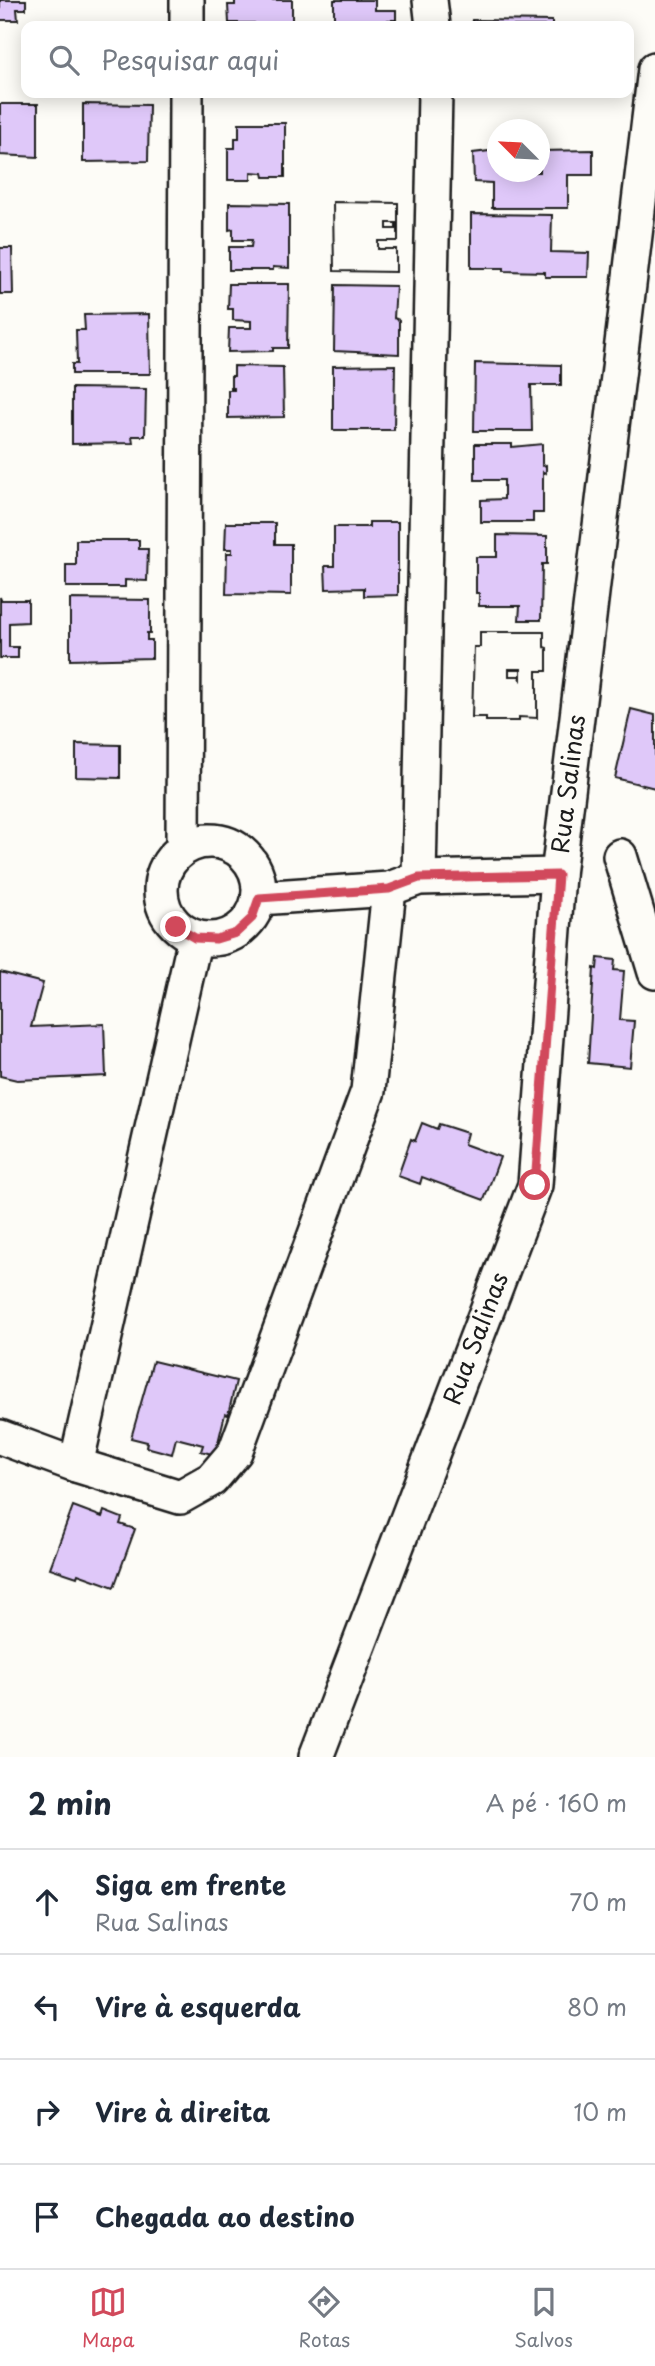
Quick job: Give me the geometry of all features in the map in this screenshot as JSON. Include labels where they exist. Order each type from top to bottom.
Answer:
[{"type":"street","points":[[187,0],[187,21]]},
{"type":"street","points":[[430,0],[432,21]]},
{"type":"street","name":"Rua Salinas","points":[[316,1757],[535,1185],[558,875],[655,69]]},
{"type":"street","points":[[183,847],[186,98]]},
{"type":"street","points":[[0,1437],[76,1465],[180,1497],[212,1479],[235,1452],[368,1091],[404,884],[435,98]]},
{"type":"street","points":[[204,840],[227,842],[246,855],[258,875],[259,898],[252,918],[236,933],[216,939],[195,938],[176,927],[163,908],[160,886],[167,864],[183,847],[204,840]]},
{"type":"street","points":[[620,856],[655,972]]},
{"type":"street","points":[[259,898],[404,884],[558,875]]},
{"type":"street","points":[[76,1465],[195,938]]},
{"type":"building","points":[[0,0],[26,0],[26,9],[17,9],[18,20],[0,20]]},
{"type":"building","points":[[235,0],[292,0],[292,21],[229,21],[228,5],[235,5]]},
{"type":"building","points":[[334,0],[375,0],[375,10],[396,10],[396,20],[334,21]]},
{"type":"building","points":[[472,20],[552,21],[472,21]]},
{"type":"building","points":[[0,104],[38,104],[38,157],[0,155]]},
{"type":"building","points":[[83,104],[149,105],[148,161],[83,162]]},
{"type":"building","points":[[239,123],[285,123],[285,177],[264,177],[263,173],[251,172],[251,180],[228,180],[228,148],[235,148],[235,138],[239,138]]},
{"type":"building","points":[[593,150],[593,175],[568,175],[568,208],[492,208],[492,183],[474,182],[473,153],[487,151],[487,182],[550,182],[550,151]]},
{"type":"building","points":[[333,202],[398,203],[398,241],[378,241],[378,249],[396,249],[396,272],[334,271]],"holes":[[[387,223],[396,223],[396,229],[387,229]]]},
{"type":"building","points":[[333,202],[398,203],[398,241],[378,241],[378,249],[396,249],[396,272],[334,271]],"holes":[[[387,223],[396,223],[396,229],[387,229]]]},
{"type":"building","points":[[229,203],[289,204],[289,268],[229,270],[229,247],[251,247],[252,240],[233,240],[233,229],[229,230]]},
{"type":"building","points":[[471,214],[552,215],[551,252],[589,253],[588,277],[545,277],[545,272],[471,268]]},
{"type":"building","points":[[0,248],[12,248],[13,294],[0,294]]},
{"type":"building","points":[[229,284],[289,284],[288,348],[228,352],[229,328],[251,328],[251,321],[233,320],[233,309],[228,309]]},
{"type":"building","points":[[335,285],[396,286],[394,318],[399,320],[399,354],[334,351]]},
{"type":"building","points":[[149,314],[150,374],[72,374],[72,364],[77,364],[76,330],[85,330],[84,315]]},
{"type":"building","points":[[475,363],[561,365],[561,385],[531,385],[532,431],[474,431]]},
{"type":"building","points":[[395,365],[394,430],[333,430],[333,366]]},
{"type":"building","points":[[234,366],[283,367],[284,417],[228,418],[228,390],[234,390],[231,388],[231,376],[234,376]]},
{"type":"building","points":[[72,388],[146,389],[145,436],[132,436],[133,443],[72,444]]},
{"type":"building","points":[[475,444],[512,444],[512,447],[542,444],[542,466],[546,465],[546,473],[543,472],[543,513],[533,513],[533,522],[481,522],[481,500],[504,499],[504,480],[475,480]]},
{"type":"building","points":[[369,522],[398,522],[398,595],[364,596],[364,588],[326,589],[325,566],[334,566],[334,527],[369,527]]},
{"type":"building","points":[[226,523],[275,523],[275,544],[291,544],[291,595],[226,594],[227,553],[232,553],[232,549],[225,549]]},
{"type":"building","points":[[497,535],[547,536],[547,564],[542,564],[541,620],[519,620],[520,606],[479,606],[479,593],[476,593],[476,557],[497,557]]},
{"type":"building","points":[[76,540],[139,540],[139,549],[148,549],[147,581],[125,580],[125,587],[66,587],[66,565],[76,565]]},
{"type":"building","points":[[0,597],[1,600],[28,600],[28,622],[9,623],[9,647],[18,647],[18,658],[0,658]]},
{"type":"building","points":[[70,599],[150,600],[150,633],[147,633],[147,640],[152,640],[152,658],[70,660]]},
{"type":"building","points":[[480,632],[544,632],[547,671],[537,671],[537,718],[486,721],[486,717],[472,717],[474,647],[480,647]],"holes":[[[509,669],[521,669],[521,679],[519,676],[509,676]]]},
{"type":"building","points":[[480,632],[544,632],[547,671],[537,671],[537,718],[486,721],[486,717],[472,717],[474,647],[480,647]],"holes":[[[509,669],[521,669],[521,679],[519,676],[509,676]]]},
{"type":"building","points":[[631,709],[655,715],[655,788],[615,778]]},
{"type":"building","points":[[76,744],[120,745],[120,778],[76,777]]},
{"type":"building","points":[[598,958],[615,960],[614,970],[624,971],[620,1020],[634,1021],[630,1067],[588,1063],[594,968],[597,969]]},
{"type":"building","points":[[0,972],[43,983],[31,1027],[104,1024],[106,1076],[17,1080],[0,1076]]},
{"type":"building","points":[[422,1123],[437,1129],[439,1124],[467,1133],[464,1144],[500,1157],[484,1200],[422,1177],[420,1184],[398,1176],[411,1139],[415,1141]]},
{"type":"building","points":[[153,1361],[236,1381],[215,1455],[201,1451],[203,1445],[176,1438],[172,1454],[146,1447],[147,1442],[131,1438]]},
{"type":"building","points":[[73,1506],[102,1517],[104,1511],[122,1518],[120,1524],[135,1529],[114,1587],[78,1574],[77,1577],[50,1568]]},
{"type":"route","points":[[176,927],[195,938],[216,939],[236,933],[252,918],[259,898],[389,889],[419,878],[558,875],[535,1185]]}]
